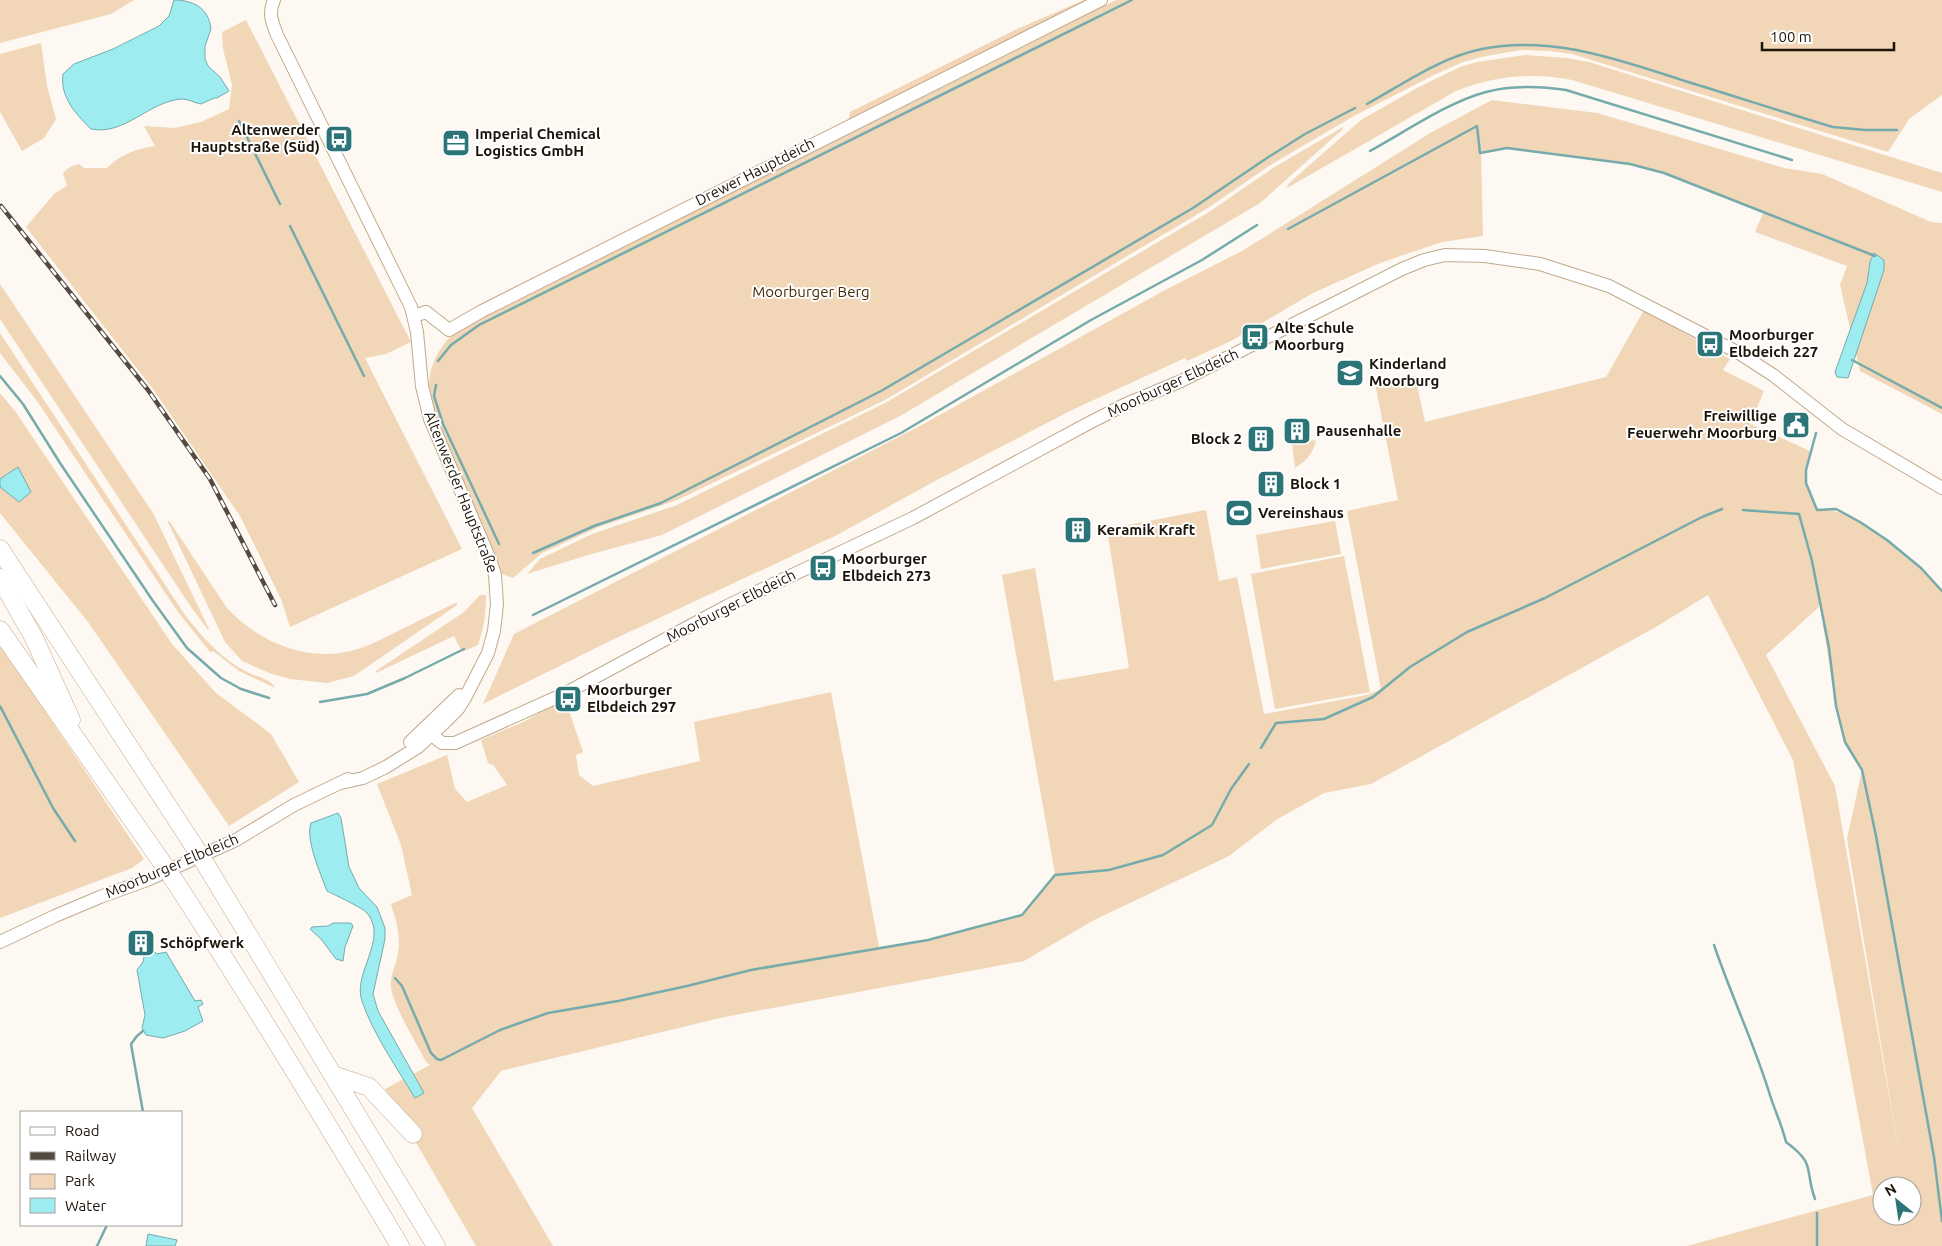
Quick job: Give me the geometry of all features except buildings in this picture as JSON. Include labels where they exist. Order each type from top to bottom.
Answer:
[{"type":"highway","points":[[0,549],[206,865],[436,1246]]},
{"type":"highway","points":[[0,578],[38,646],[84,750]]},
{"type":"highway","points":[[0,630],[174,880],[349,1159],[400,1246]]},
{"type":"highway","points":[[333,1075],[370,1087],[413,1134]]},
{"type":"street","name":"Altenwerder Hauptstraße","points":[[274,0],[271,16],[277,35],[406,294],[414,316],[419,346],[420,376],[428,411],[435,433],[489,556],[497,586],[497,604],[492,644],[458,709],[432,735]]},
{"type":"street","name":"Drewer Hauptdeich","points":[[414,316],[426,312],[449,330],[482,311],[776,162],[1101,0]]},
{"type":"street","name":"Moorburger Elbdeich","points":[[0,942],[64,912],[147,880],[236,840],[294,805],[384,760],[417,736],[432,735],[442,743],[455,743],[564,694],[736,602],[913,518],[1126,404],[1189,377],[1402,269],[1424,260],[1445,255],[1485,256],[1540,264],[1609,286],[1713,338],[1751,360],[1773,374],[1842,428],[1942,488]]},
{"type":"street","name":"Altenwerder Hauptstraße","points":[[417,736],[471,683]]},
{"type":"street","name":"Moorburger Elbdeich","points":[[341,783],[357,780],[378,771],[432,735]]},
{"type":"green space","points":[[0,0],[134,0],[111,14],[0,43]]},
{"type":"green space","points":[[1084,0],[1096,0],[848,123],[850,112],[1015,30]]},
{"type":"green space","name":"Moorburger Berg","points":[[1116,0],[1942,0],[1942,95],[1909,119],[1888,152],[1572,54],[1521,50],[1463,62],[1354,116],[1272,164],[1208,208],[885,400],[677,500],[599,527],[542,553],[513,578],[502,574],[428,400],[429,378],[434,360],[444,344],[459,328]]},
{"type":"green space","points":[[246,20],[411,342],[386,354],[365,358],[462,549],[290,627],[281,599],[240,516],[153,389],[26,227],[54,194],[67,186],[63,173],[70,167],[79,164],[84,168],[107,168],[129,153],[155,146],[144,126],[175,128],[201,122],[229,109],[232,85],[223,49],[222,32]]},
{"type":"green space","points":[[41,43],[47,86],[56,119],[44,138],[22,151],[0,112],[0,54]]},
{"type":"green space","points":[[1525,55],[1567,58],[1589,62],[1942,173],[1942,192],[1572,80],[1542,76],[1499,79],[1456,91],[1287,188],[1288,184],[1361,120],[1417,88],[1460,67],[1477,62]]},
{"type":"green space","points":[[1492,100],[1597,113],[1784,168],[1822,174],[1931,222],[1942,223],[1942,414],[1860,371],[1840,285],[1847,266],[1755,232],[1763,213],[1664,173],[1630,164],[1507,148],[1481,153],[1483,236],[1442,242],[1380,263],[1313,293],[1231,341],[1187,361],[1185,358],[1072,410],[935,481],[837,535],[612,640],[483,704],[514,634],[918,427],[1167,289],[1242,251],[1432,132]]},
{"type":"green space","points":[[1343,127],[1260,203],[900,416],[662,535],[527,574],[540,559],[592,534],[677,505],[887,402],[1209,212],[1273,168]]},
{"type":"green space","points":[[0,284],[153,513],[208,630],[0,319]]},
{"type":"green space","points":[[1644,310],[1730,359],[1723,370],[1764,391],[1750,424],[1810,451],[1806,470],[1806,483],[1817,510],[1833,511],[1868,526],[1918,566],[1942,591],[1942,1246],[1687,1246],[1872,1195],[1872,1226],[1922,1226],[1922,1176],[1872,1176],[1872,1190],[1793,760],[1708,595],[1654,628],[1371,784],[1324,793],[1276,820],[1229,856],[1094,920],[1024,961],[724,1017],[501,1071],[472,1108],[553,1246],[476,1246],[385,1089],[430,1065],[426,1062],[396,1004],[391,987],[391,978],[398,953],[399,940],[398,928],[391,904],[412,895],[401,845],[377,784],[447,755],[455,789],[467,802],[507,785],[494,766],[488,763],[481,740],[523,722],[565,699],[583,752],[576,755],[579,775],[593,786],[700,761],[694,722],[831,692],[879,947],[928,940],[1022,915],[1055,874],[1002,575],[1035,568],[1054,681],[1129,668],[1107,529],[1206,510],[1219,581],[1237,577],[1264,714],[1367,695],[1381,689],[1347,511],[1398,500],[1375,383],[1415,376],[1425,422],[1606,377]],"holes":[[[1820,606],[1836,706],[1845,742],[1862,770],[1847,839],[1900,1159],[1835,786],[1766,655]]]},
{"type":"green space","points":[[0,333],[185,615],[206,640],[230,662],[249,673],[267,680],[275,688],[239,671],[213,651],[210,652],[178,612],[37,401],[0,353]]},
{"type":"green space","points":[[0,393],[15,411],[172,644],[216,693],[271,734],[299,782],[229,826],[88,622],[0,513]]},
{"type":"green space","points":[[1316,440],[1309,456],[1295,468],[1292,444]]},
{"type":"green space","points":[[167,520],[227,608],[255,632],[287,648],[322,654],[358,649],[455,603],[457,605],[354,676],[327,683],[290,679],[269,673],[242,661],[225,642]]},
{"type":"green space","points":[[1335,521],[1341,554],[1261,569],[1256,535]]},
{"type":"green space","points":[[1344,556],[1370,692],[1275,709],[1251,574]]},
{"type":"green space","points":[[480,595],[486,595],[486,602],[478,645],[462,652],[454,636],[376,673],[376,671],[464,612]]},
{"type":"green space","points":[[0,644],[144,859],[132,868],[0,918]]},
{"type":"water","points":[[174,0],[194,4],[207,16],[211,29],[205,46],[205,59],[208,66],[220,77],[229,91],[201,104],[185,99],[170,101],[115,128],[91,129],[74,111],[66,97],[63,74],[74,64],[113,49],[159,26],[169,16]]},
{"type":"water","points":[[1874,253],[1884,260],[1884,270],[1848,378],[1837,377],[1835,372],[1867,283],[1870,262]]},
{"type":"water","points":[[18,467],[31,492],[19,502],[0,487],[0,479]]},
{"type":"water","points":[[338,813],[341,818],[349,867],[359,888],[377,907],[385,928],[385,939],[373,994],[378,1011],[424,1093],[415,1098],[379,1038],[362,1001],[360,990],[372,945],[373,923],[367,913],[327,891],[312,847],[310,838],[311,823]]},
{"type":"water","points":[[333,923],[351,923],[353,926],[345,947],[343,961],[336,959],[321,939],[310,929],[312,927],[328,926]]},
{"type":"water","points":[[148,945],[157,954],[166,952],[195,1001],[201,1000],[203,1004],[198,1007],[203,1021],[185,1031],[163,1038],[146,1035],[142,1028],[145,1015],[137,970],[144,957],[140,950]]},
{"type":"water","points":[[148,1234],[177,1240],[175,1246],[146,1246]]},
{"type":"waterway","points":[[438,361],[451,345],[479,325],[1132,0]]},
{"type":"waterway","points":[[1367,104],[1452,58],[1482,49],[1508,45],[1534,45],[1560,47],[1610,58],[1833,127],[1897,130]]},
{"type":"waterway","points":[[1370,151],[1442,110],[1472,97],[1506,88],[1536,87],[1566,90],[1792,160]]},
{"type":"waterway","points":[[533,553],[594,526],[661,503],[881,391],[1193,208],[1305,134],[1355,108]]},
{"type":"waterway","points":[[239,121],[280,204]]},
{"type":"waterway","points":[[1288,229],[1477,126],[1480,153],[1507,148],[1630,164],[1664,173],[1875,256]]},
{"type":"waterway","points":[[533,615],[901,433],[1091,320],[1202,260],[1257,225]]},
{"type":"waterway","points":[[290,226],[364,376]]},
{"type":"waterway","points":[[1852,360],[1942,408]]},
{"type":"waterway","points":[[0,376],[23,404],[60,463],[187,648],[221,678],[241,689],[269,698]]},
{"type":"waterway","points":[[436,385],[434,396],[443,424],[499,544]]},
{"type":"waterway","points":[[1816,433],[1806,470],[1806,483],[1817,510],[1836,509],[1860,522],[1887,540],[1921,568],[1942,591]]},
{"type":"waterway","points":[[1261,748],[1276,723],[1324,719],[1373,697],[1410,667],[1467,632],[1545,598],[1702,517],[1722,509]]},
{"type":"waterway","points":[[1743,510],[1799,514],[1812,561],[1829,648],[1836,706],[1845,742],[1862,770],[1876,836],[1934,1157],[1942,1221]]},
{"type":"waterway","points":[[320,702],[367,694],[464,649]]},
{"type":"waterway","points":[[0,706],[53,808],[75,841]]},
{"type":"waterway","points":[[395,978],[402,986],[431,1053],[441,1060],[500,1030],[548,1013],[618,1001],[751,970],[928,940],[1022,915],[1055,875],[1109,870],[1163,855],[1212,825],[1231,789],[1249,764]]},
{"type":"waterway","points":[[1714,945],[1756,1055],[1786,1142],[1806,1162],[1815,1199]]},
{"type":"waterway","points":[[143,1031],[131,1044],[143,1111]]},
{"type":"waterway","points":[[1817,1213],[1817,1246]]},
{"type":"waterway","points":[[97,1246],[107,1226]]},
{"type":"railway","points":[[1,206],[148,390],[210,479],[275,605]]},
{"type":"place","name":"Altenwerder Hauptstraße (Süd)","points":[[339,139]]},
{"type":"place","name":"Imperial Chemical Logistics GmbH","points":[[456,143]]},
{"type":"place","name":"Alte Schule Moorburg","points":[[1255,337]]},
{"type":"place","name":"Moorburger Elbdeich 227","points":[[1710,344]]},
{"type":"place","name":"Kinderland Moorburg","points":[[1350,373]]},
{"type":"place","name":"Freiwillige Feuerwehr Moorburg","points":[[1796,425]]},
{"type":"place","name":"Pausenhalle","points":[[1297,431]]},
{"type":"place","name":"Block 2","points":[[1261,439]]},
{"type":"place","name":"Block 1","points":[[1271,484]]},
{"type":"place","name":"Vereinshaus","points":[[1239,513]]},
{"type":"place","name":"Keramik Kraft","points":[[1078,530]]},
{"type":"place","name":"Moorburger Elbdeich 273","points":[[823,568]]},
{"type":"place","name":"Moorburger Elbdeich 297","points":[[568,699]]},
{"type":"place","name":"Schöpfwerk","points":[[141,943]]}]
